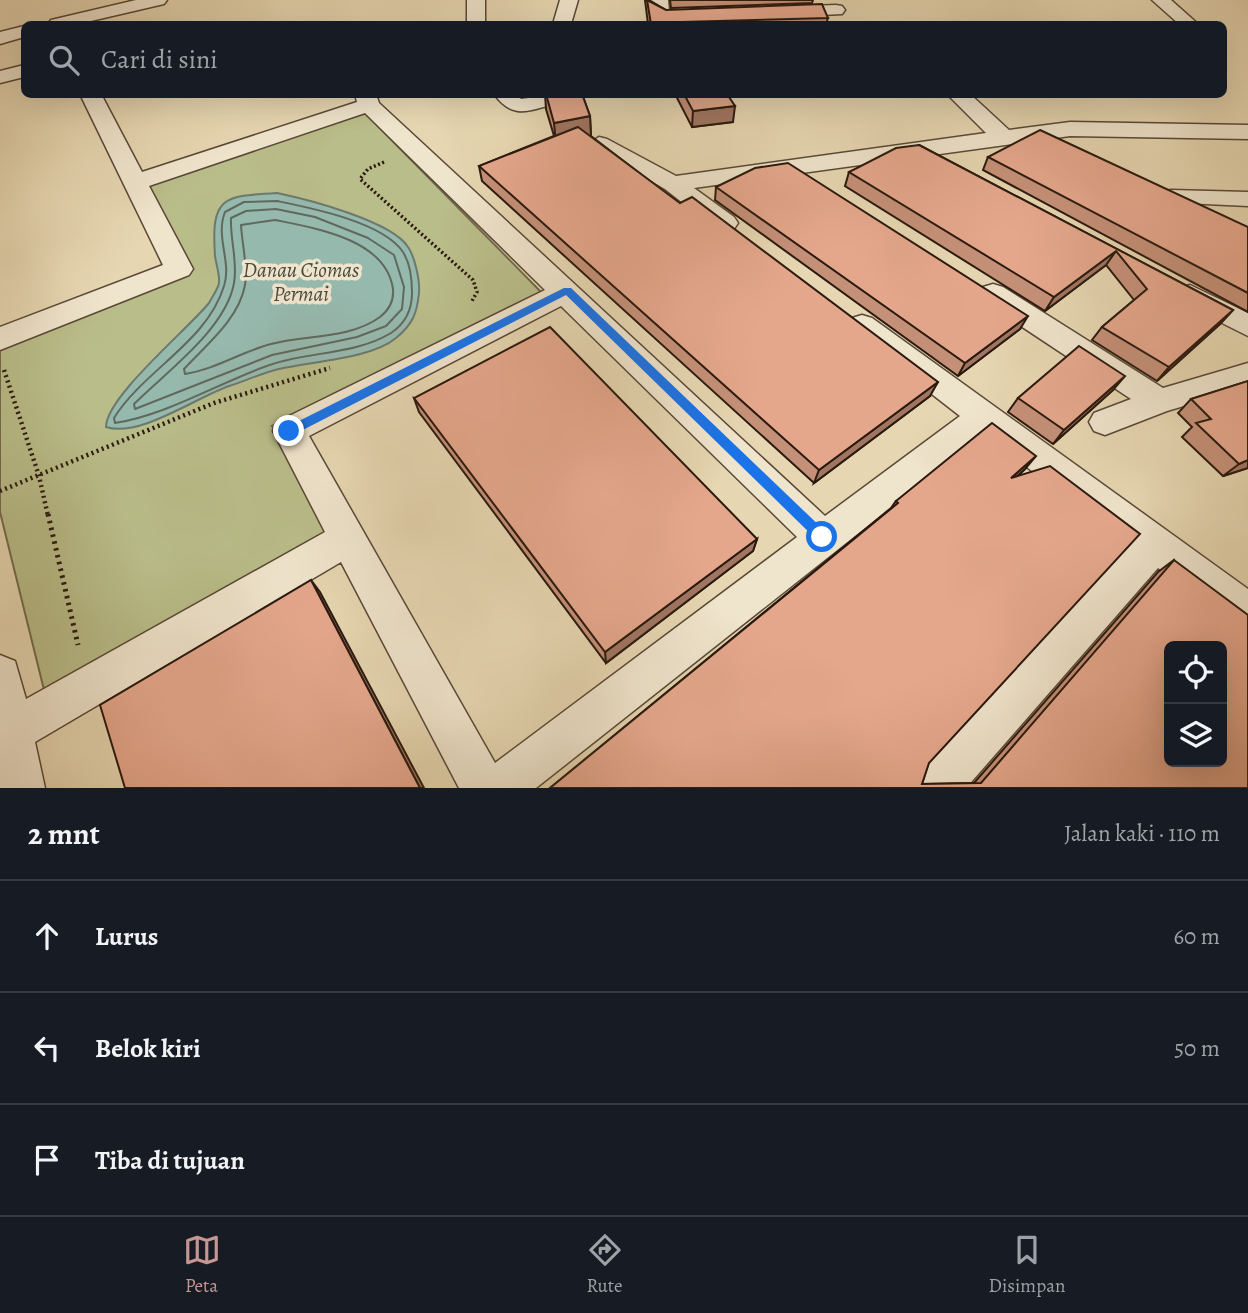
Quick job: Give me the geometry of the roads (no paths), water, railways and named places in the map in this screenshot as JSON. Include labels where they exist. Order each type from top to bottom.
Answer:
[{"type":"street","points":[[70,21],[158,0]]},
{"type":"street","points":[[476,0],[476,21]]},
{"type":"street","points":[[563,21],[569,0]]},
{"type":"street","points":[[659,0],[661,16],[716,15]]},
{"type":"street","points":[[1161,0],[1186,21]]},
{"type":"street","points":[[763,13],[838,12]]},
{"type":"street","points":[[0,38],[21,33]]},
{"type":"street","points":[[0,77],[21,72]]},
{"type":"street","points":[[0,339],[179,269],[92,98]]},
{"type":"street","points":[[508,98],[516,106],[544,101],[546,98]]},
{"type":"street","points":[[961,98],[1002,136]]},
{"type":"street","points":[[133,183],[367,100],[822,537]]},
{"type":"street","points":[[673,184],[1002,136],[1092,128],[1248,132]]},
{"type":"street","points":[[1036,133],[1073,150]]},
{"type":"street","points":[[599,144],[673,184],[744,237]]},
{"type":"street","points":[[918,148],[954,167]]},
{"type":"street","points":[[790,165],[825,187]]},
{"type":"street","points":[[1147,185],[1226,224]]},
{"type":"street","points":[[1171,197],[1248,199]]},
{"type":"street","points":[[975,283],[1159,401]]},
{"type":"street","points":[[1168,283],[1248,326]]},
{"type":"street","points":[[484,788],[289,431],[567,291]]},
{"type":"street","points":[[842,310],[1248,614]]},
{"type":"street","points":[[1105,422],[1159,401],[1248,375]]},
{"type":"street","points":[[499,788],[822,537],[983,416]]},
{"type":"street","points":[[6,734],[347,539]]},
{"type":"street","points":[[936,788],[1156,544]]},
{"type":"street","points":[[0,676],[6,734],[22,788]]},
{"type":"water","name":"Danau Ciomas Permai","points":[[277,193],[347,212],[399,237],[411,251],[419,282],[417,306],[410,323],[396,338],[372,351],[273,371],[229,386],[150,422],[119,429],[106,427],[119,399],[209,303],[216,290],[219,280],[214,236],[218,211],[232,199]]}]
